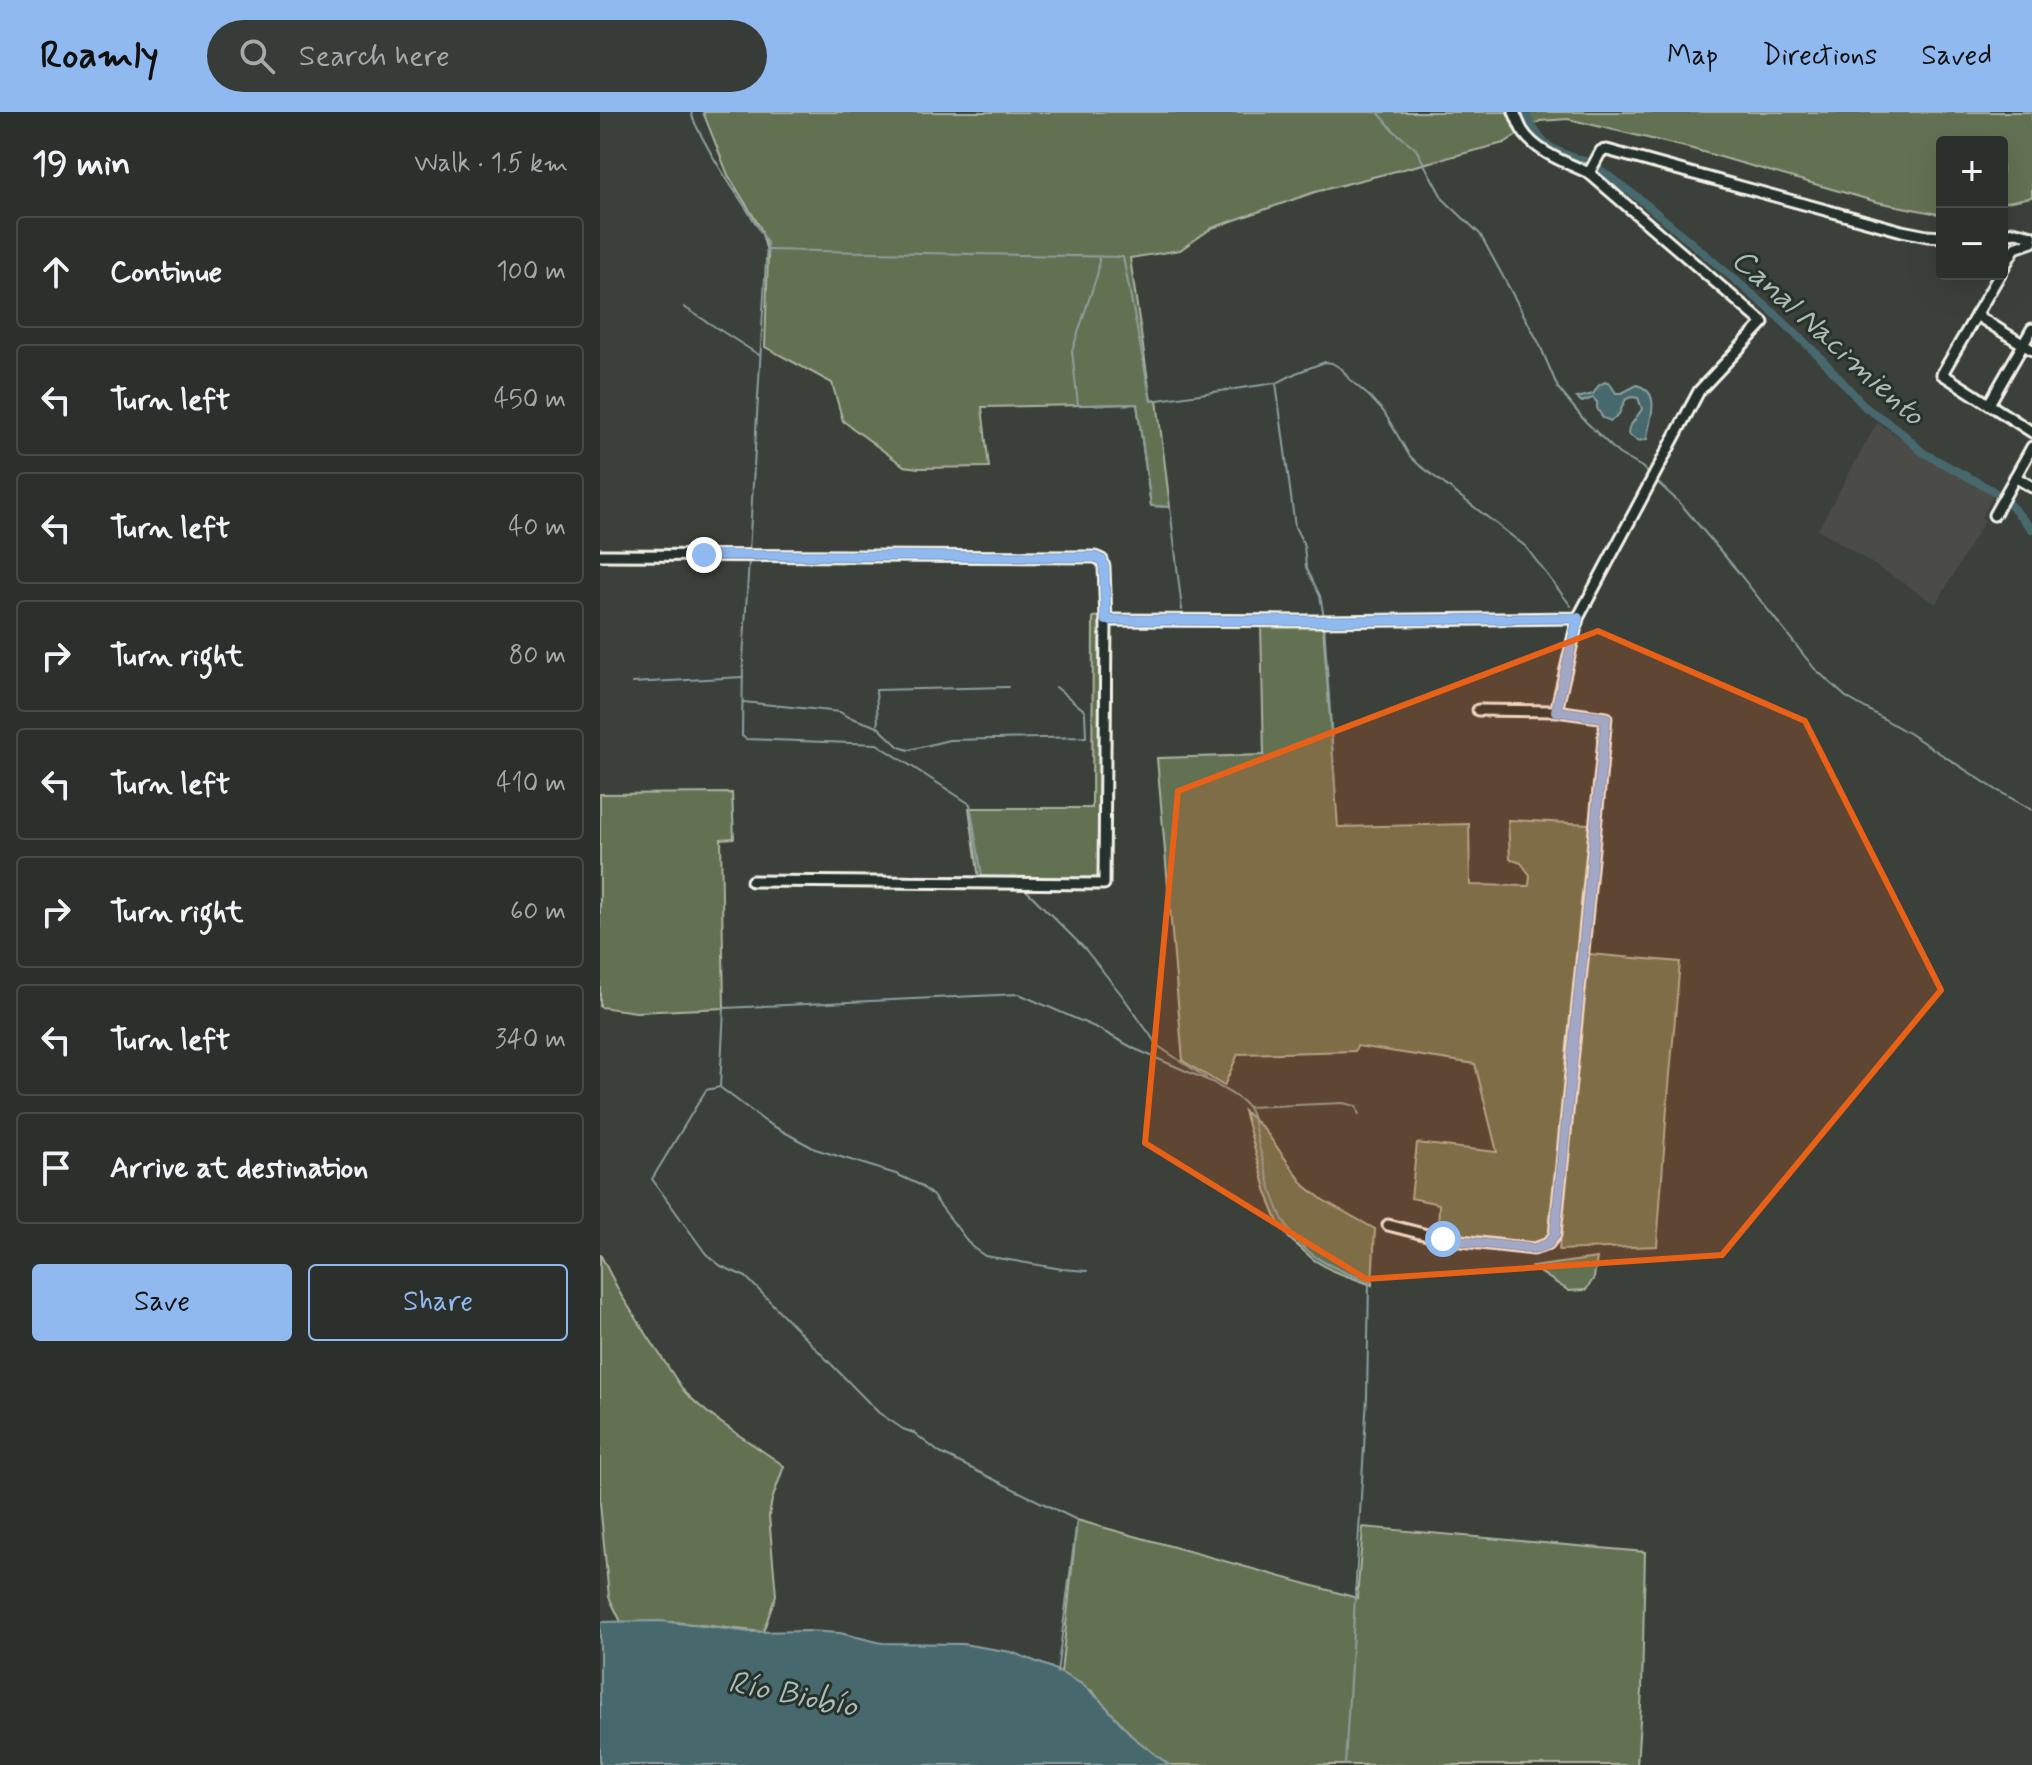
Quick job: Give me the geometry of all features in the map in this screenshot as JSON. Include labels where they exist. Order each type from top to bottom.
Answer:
[{"type":"street","points":[[1514,112],[1523,133],[1535,144],[1554,157],[1589,173],[1763,323],[1699,391],[1578,618],[1556,711]]},
{"type":"street","points":[[1589,173],[1601,151],[1607,150],[1902,231],[1936,237]]},
{"type":"street","points":[[2008,233],[2032,236]]},
{"type":"street","points":[[2008,260],[2015,248],[2032,242]]},
{"type":"street","points":[[1996,280],[1942,374],[2032,432]]},
{"type":"street","points":[[1976,315],[2028,347]]},
{"type":"street","points":[[1989,404],[2028,347],[2032,329]]},
{"type":"street","points":[[1994,515],[2032,447]]},
{"type":"street","points":[[2015,477],[2032,487]]},
{"type":"street","points":[[600,555],[1095,557],[1102,560],[1106,620],[1104,884],[752,881]]},
{"type":"street","points":[[1106,620],[1578,618]]},
{"type":"street","points":[[1388,1225],[1443,1239],[1534,1249],[1548,1244],[1555,1235],[1606,718],[1556,711],[1478,710]]},
{"type":"highlighted area","points":[[1598,631],[1805,721],[1941,990],[1722,1255],[1366,1279],[1145,1143],[1178,791]]},
{"type":"shaded area","points":[[1877,423],[1994,494],[1981,518],[1985,520],[1936,604],[1818,529]]},
{"type":"green space","points":[[703,112],[2032,112],[2032,197],[2008,202],[2008,136],[1936,136],[1936,214],[1877,202],[1689,148],[1568,119],[1540,121],[1504,143],[1315,192],[1212,228],[1180,250],[1130,258],[1151,401],[1157,400],[1170,507],[1151,506],[1137,404],[982,407],[989,467],[904,466],[843,421],[832,383],[765,347],[768,255],[760,227],[728,175]]},
{"type":"green space","points":[[1102,616],[1099,881],[979,879],[969,808],[1092,808],[1093,617]]},
{"type":"green space","points":[[1261,625],[1323,625],[1338,827],[1469,824],[1470,885],[1529,886],[1530,875],[1521,863],[1510,859],[1508,820],[1590,824],[1552,1233],[1546,1241],[1528,1246],[1438,1231],[1439,1204],[1411,1198],[1417,1143],[1497,1152],[1475,1064],[1357,1046],[1355,1051],[1238,1054],[1224,1086],[1183,1061],[1157,758],[1264,755]]},
{"type":"green space","points":[[732,793],[734,838],[721,839],[724,1008],[636,1012],[600,1007],[600,794]]},
{"type":"green space","points":[[1589,954],[1680,962],[1657,1246],[1559,1250]]},
{"type":"green space","points":[[1244,1111],[1263,1128],[1305,1186],[1323,1200],[1375,1229],[1372,1285],[1333,1271],[1314,1260],[1279,1225]]},
{"type":"green space","points":[[600,1254],[621,1295],[683,1390],[719,1421],[784,1466],[769,1516],[776,1595],[763,1632],[674,1622],[621,1622],[609,1597],[600,1503]]},
{"type":"green space","points":[[1597,1258],[1594,1278],[1586,1290],[1569,1291],[1532,1267]]},
{"type":"green space","points":[[1077,1520],[1357,1598],[1363,1527],[1645,1552],[1637,1765],[1169,1765],[1134,1738],[1092,1691],[1061,1673]]},
{"type":"water","points":[[1605,382],[1616,393],[1637,385],[1650,394],[1652,408],[1647,439],[1635,439],[1628,434],[1642,409],[1638,398],[1626,399],[1619,414],[1611,421],[1603,418],[1593,398],[1582,402],[1577,398],[1593,394]]},
{"type":"water","name":"Río Biobío","points":[[661,1621],[750,1632],[840,1633],[882,1643],[963,1644],[1011,1652],[1082,1684],[1134,1738],[1169,1765],[600,1765],[600,1622]]},
{"type":"waterway","points":[[691,112],[714,159],[767,243],[749,552]]},
{"type":"waterway","points":[[1378,112],[1393,130],[1416,149],[1443,199],[1480,234],[1539,343],[1558,388],[1585,421],[1619,454],[1651,476]]},
{"type":"waterway","name":"Canal Nacimiento","points":[[1525,112],[1536,133],[1548,146],[1587,162]]},
{"type":"waterway","name":"Canal Nacimiento","points":[[1599,169],[1640,199],[1773,312],[1819,356],[1865,407],[1900,431],[1922,452],[1992,490],[2032,529]]},
{"type":"waterway","points":[[2012,224],[2032,229]]},
{"type":"waterway","points":[[766,250],[1123,257],[1151,401],[1276,383],[1295,527],[1304,545],[1306,567],[1320,596],[1324,617]]},
{"type":"waterway","points":[[1099,258],[1098,272],[1072,351],[1078,405],[1137,404],[1151,506],[1170,507],[1182,610]]},
{"type":"waterway","points":[[684,307],[759,355]]},
{"type":"waterway","points":[[1277,383],[1325,362],[1342,369],[1384,412],[1409,455],[1525,546],[1571,606]]},
{"type":"waterway","points":[[1656,481],[1680,503],[1814,668],[1846,697],[2032,810]]},
{"type":"waterway","points":[[749,559],[742,736],[746,739],[877,744],[970,804],[982,876]]},
{"type":"waterway","points":[[1324,624],[1336,799]]},
{"type":"waterway","points":[[632,683],[743,677]]},
{"type":"waterway","points":[[878,724],[876,690],[1008,687]]},
{"type":"waterway","points":[[743,702],[840,712],[878,727],[899,747],[909,750],[949,740],[1086,737],[1085,711],[1056,687]]},
{"type":"waterway","points":[[1024,888],[1085,949],[1158,1046],[1206,1078]]},
{"type":"waterway","points":[[1057,1673],[1077,1520],[940,1453],[914,1433],[879,1413],[746,1277],[721,1266],[706,1254],[652,1179],[706,1090],[720,1087],[724,1008],[1019,994],[1214,1083]]},
{"type":"waterway","points":[[1215,1084],[1249,1109],[1273,1196],[1291,1233],[1303,1247],[1320,1259],[1369,1281],[1367,1397],[1345,1765]]},
{"type":"waterway","points":[[721,1088],[766,1122],[815,1149],[896,1174],[920,1185],[933,1196],[972,1247],[985,1256],[1087,1271]]},
{"type":"waterway","points":[[1248,1107],[1343,1103],[1356,1106],[1359,1115]]},
{"type":"route","points":[[704,555],[1095,557],[1102,560],[1104,567],[1106,620],[1578,618],[1556,711],[1606,718],[1555,1235],[1548,1244],[1534,1249],[1443,1239]]}]
